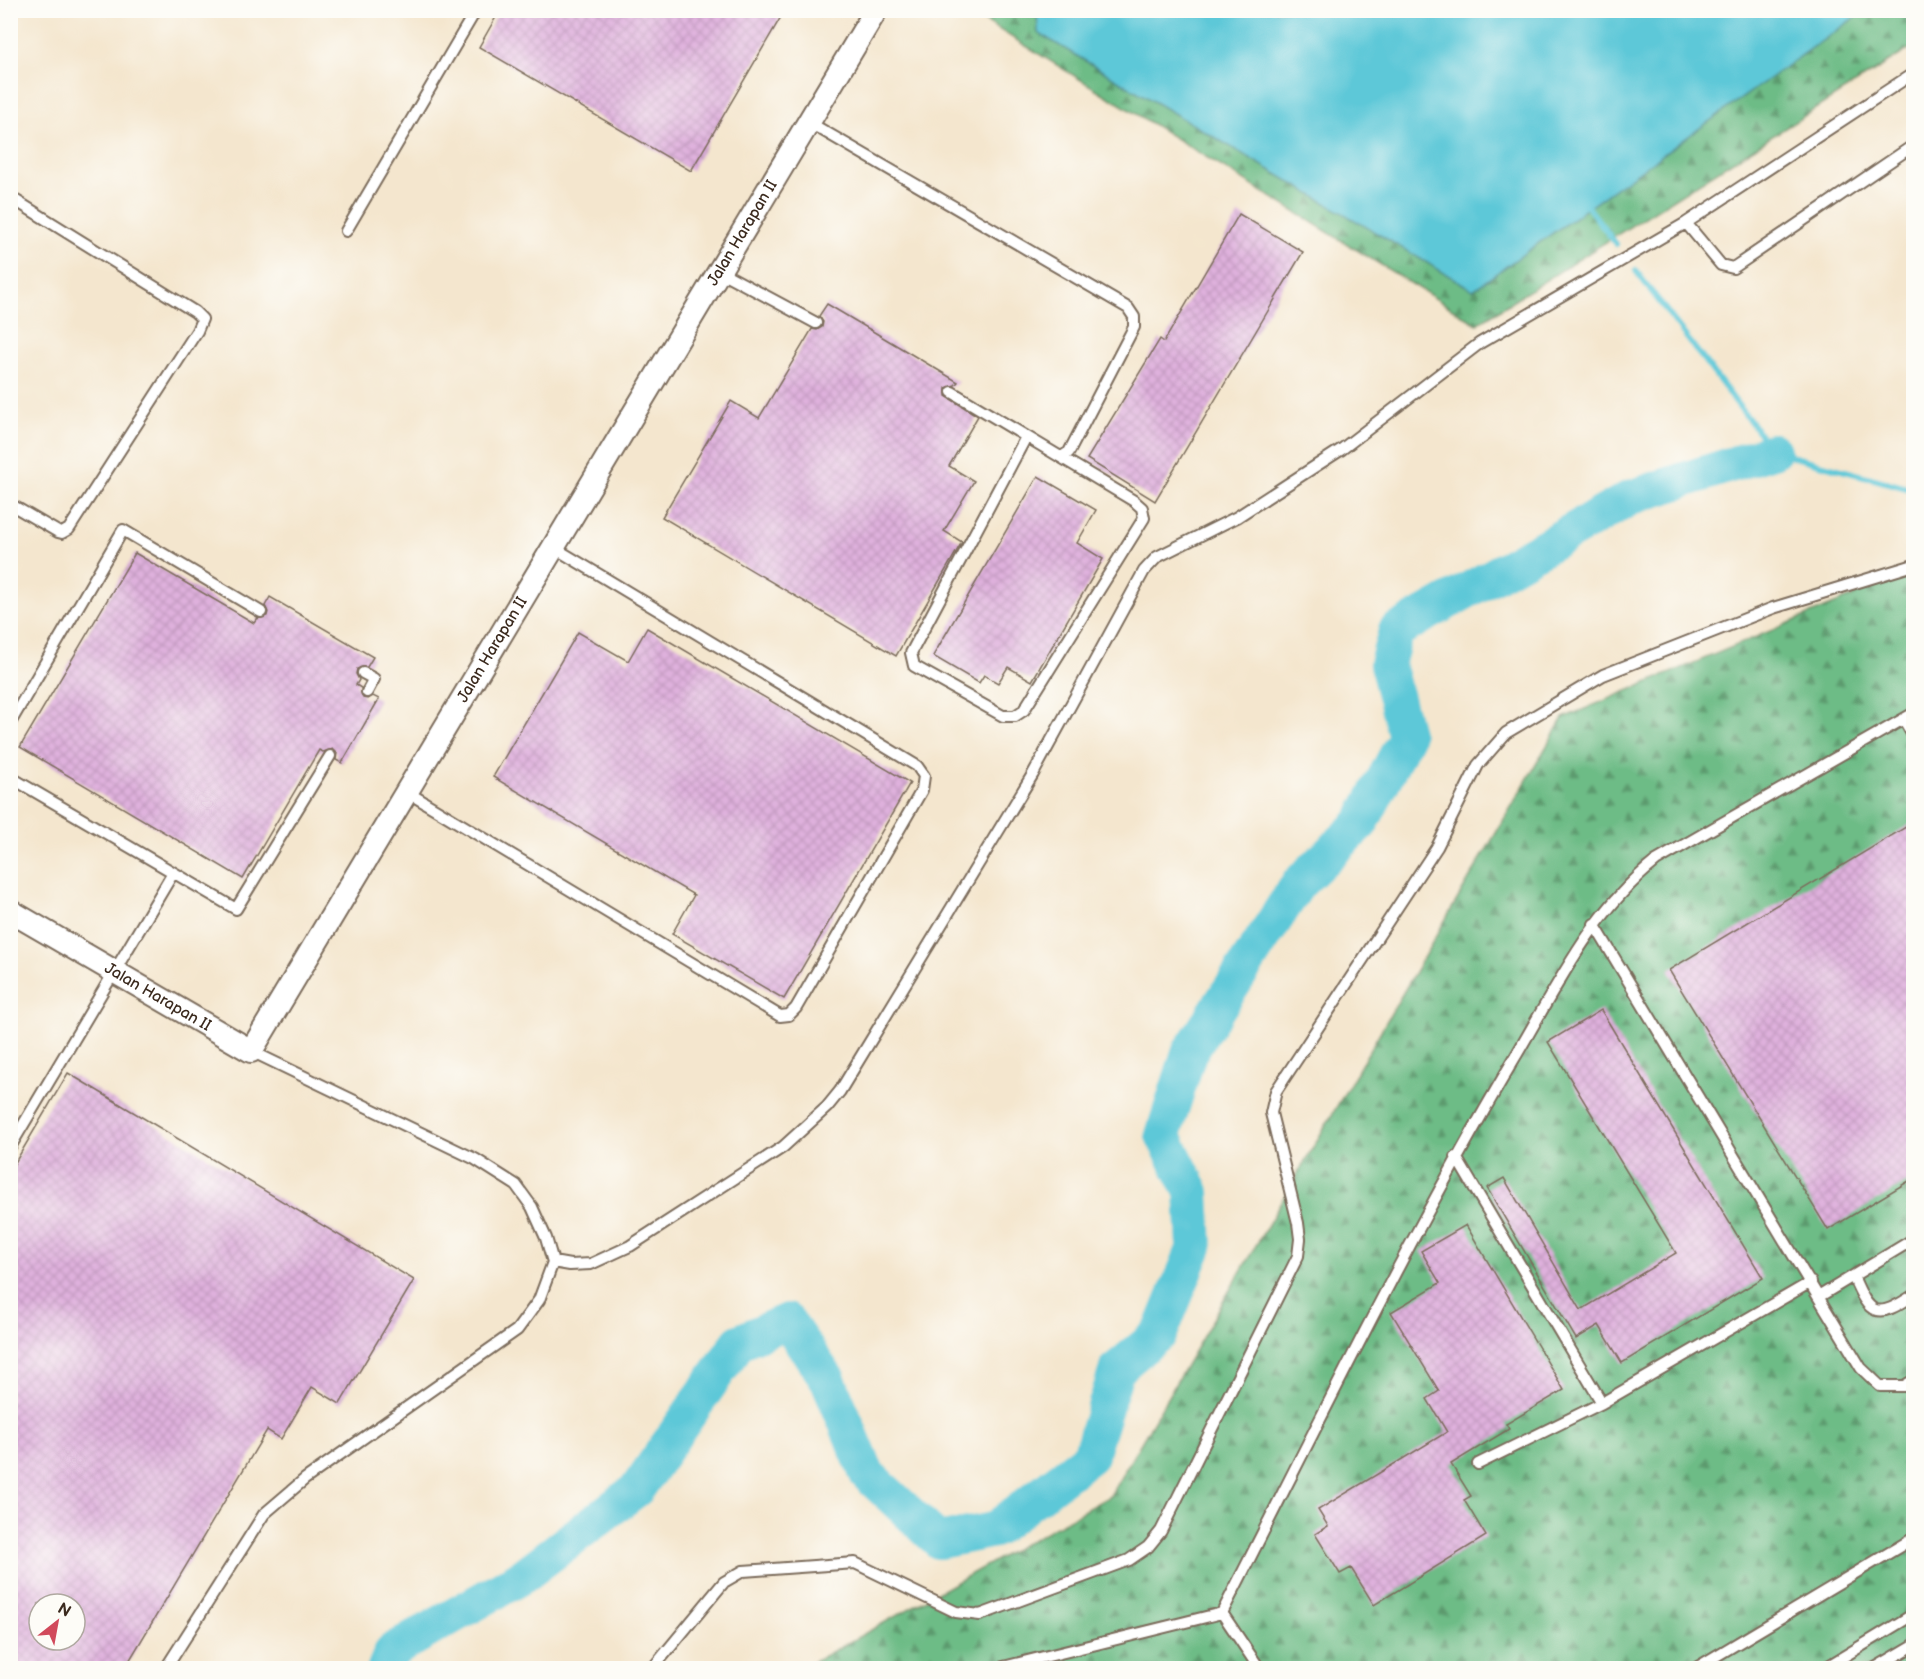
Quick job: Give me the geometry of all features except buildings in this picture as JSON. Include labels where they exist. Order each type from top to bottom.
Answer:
[{"type":"street","name":"Jalan Harapan II","points":[[10,911],[251,1051],[721,272],[876,10]]},
{"type":"lane","points":[[346,231],[476,10]]},
{"type":"lane","points":[[553,1262],[570,1265],[591,1264],[630,1246],[783,1147],[834,1099],[1034,774],[1144,571],[1157,557],[1237,517],[1342,449],[1480,343],[1686,223],[1914,73]]},
{"type":"lane","points":[[810,123],[1128,308],[1134,317],[1134,327],[1069,452],[1063,456]]},
{"type":"lane","points":[[1686,223],[1721,266],[1733,268],[1914,145]]},
{"type":"lane","points":[[10,198],[192,309],[201,319],[197,331],[69,529],[62,533],[58,532],[10,504]]},
{"type":"lane","points":[[721,272],[816,323]]},
{"type":"lane","points":[[951,392],[1026,437],[1054,454],[1063,456],[1134,501],[1142,508],[1144,518],[1024,710],[1015,716],[1003,716],[914,666],[911,653],[1026,437]]},
{"type":"lane","points":[[10,723],[123,530],[261,612]]},
{"type":"lane","points":[[406,792],[780,1016],[789,1015],[796,1008],[922,789],[924,776],[917,766],[553,547]]},
{"type":"lane","points":[[653,1668],[724,1582],[743,1571],[855,1563],[956,1612],[980,1615],[1129,1560],[1148,1547],[1161,1532],[1298,1256],[1300,1239],[1298,1223],[1271,1113],[1276,1090],[1437,847],[1466,786],[1486,754],[1506,733],[1603,675],[1773,608],[1914,565]]},
{"type":"lane","points":[[363,673],[374,680],[367,692]]},
{"type":"lane","points":[[999,1668],[1222,1613],[1456,1157],[1594,924],[1635,878],[1656,861],[1909,716],[1914,737]]},
{"type":"lane","points":[[10,777],[236,909],[330,756]]},
{"type":"lane","points":[[10,1147],[116,974],[173,873]]},
{"type":"lane","points":[[1594,924],[1820,1296],[1861,1368],[1880,1386],[1904,1386],[1914,1380]]},
{"type":"lane","points":[[166,1668],[264,1514],[305,1479],[517,1330],[539,1300],[553,1262],[532,1207],[516,1185],[475,1159],[251,1051]]},
{"type":"lane","points":[[1456,1157],[1602,1403]]},
{"type":"lane","points":[[1820,1296],[1914,1239]]},
{"type":"lane","points":[[1853,1276],[1865,1302],[1874,1311],[1893,1309],[1914,1295]]},
{"type":"lane","points":[[1478,1464],[1602,1403],[1811,1282]]},
{"type":"lane","points":[[1696,1668],[1914,1538]]},
{"type":"lane","points":[[1222,1613],[1259,1668]]},
{"type":"lane","points":[[1825,1668],[1914,1614]]},
{"type":"lane","points":[[1875,1668],[1914,1646]]},
{"type":"green space","points":[[1913,10],[1914,46],[1477,324],[969,11]]},
{"type":"green space","points":[[1913,571],[1913,1668],[803,1668],[1110,1496],[1563,718]]},
{"type":"water","points":[[1037,10],[1864,11],[1473,290],[1038,33]]},
{"type":"waterway","points":[[1588,207],[1616,244]]},
{"type":"waterway","points":[[1636,271],[1773,451],[1914,490]]},
{"type":"waterway","points":[[385,1668],[392,1651],[523,1576],[637,1489],[739,1342],[787,1321],[828,1380],[867,1474],[939,1541],[994,1530],[1090,1456],[1117,1369],[1160,1333],[1195,1247],[1192,1192],[1163,1135],[1189,1053],[1298,884],[1361,823],[1406,737],[1387,664],[1396,631],[1632,497],[1773,451]]}]
